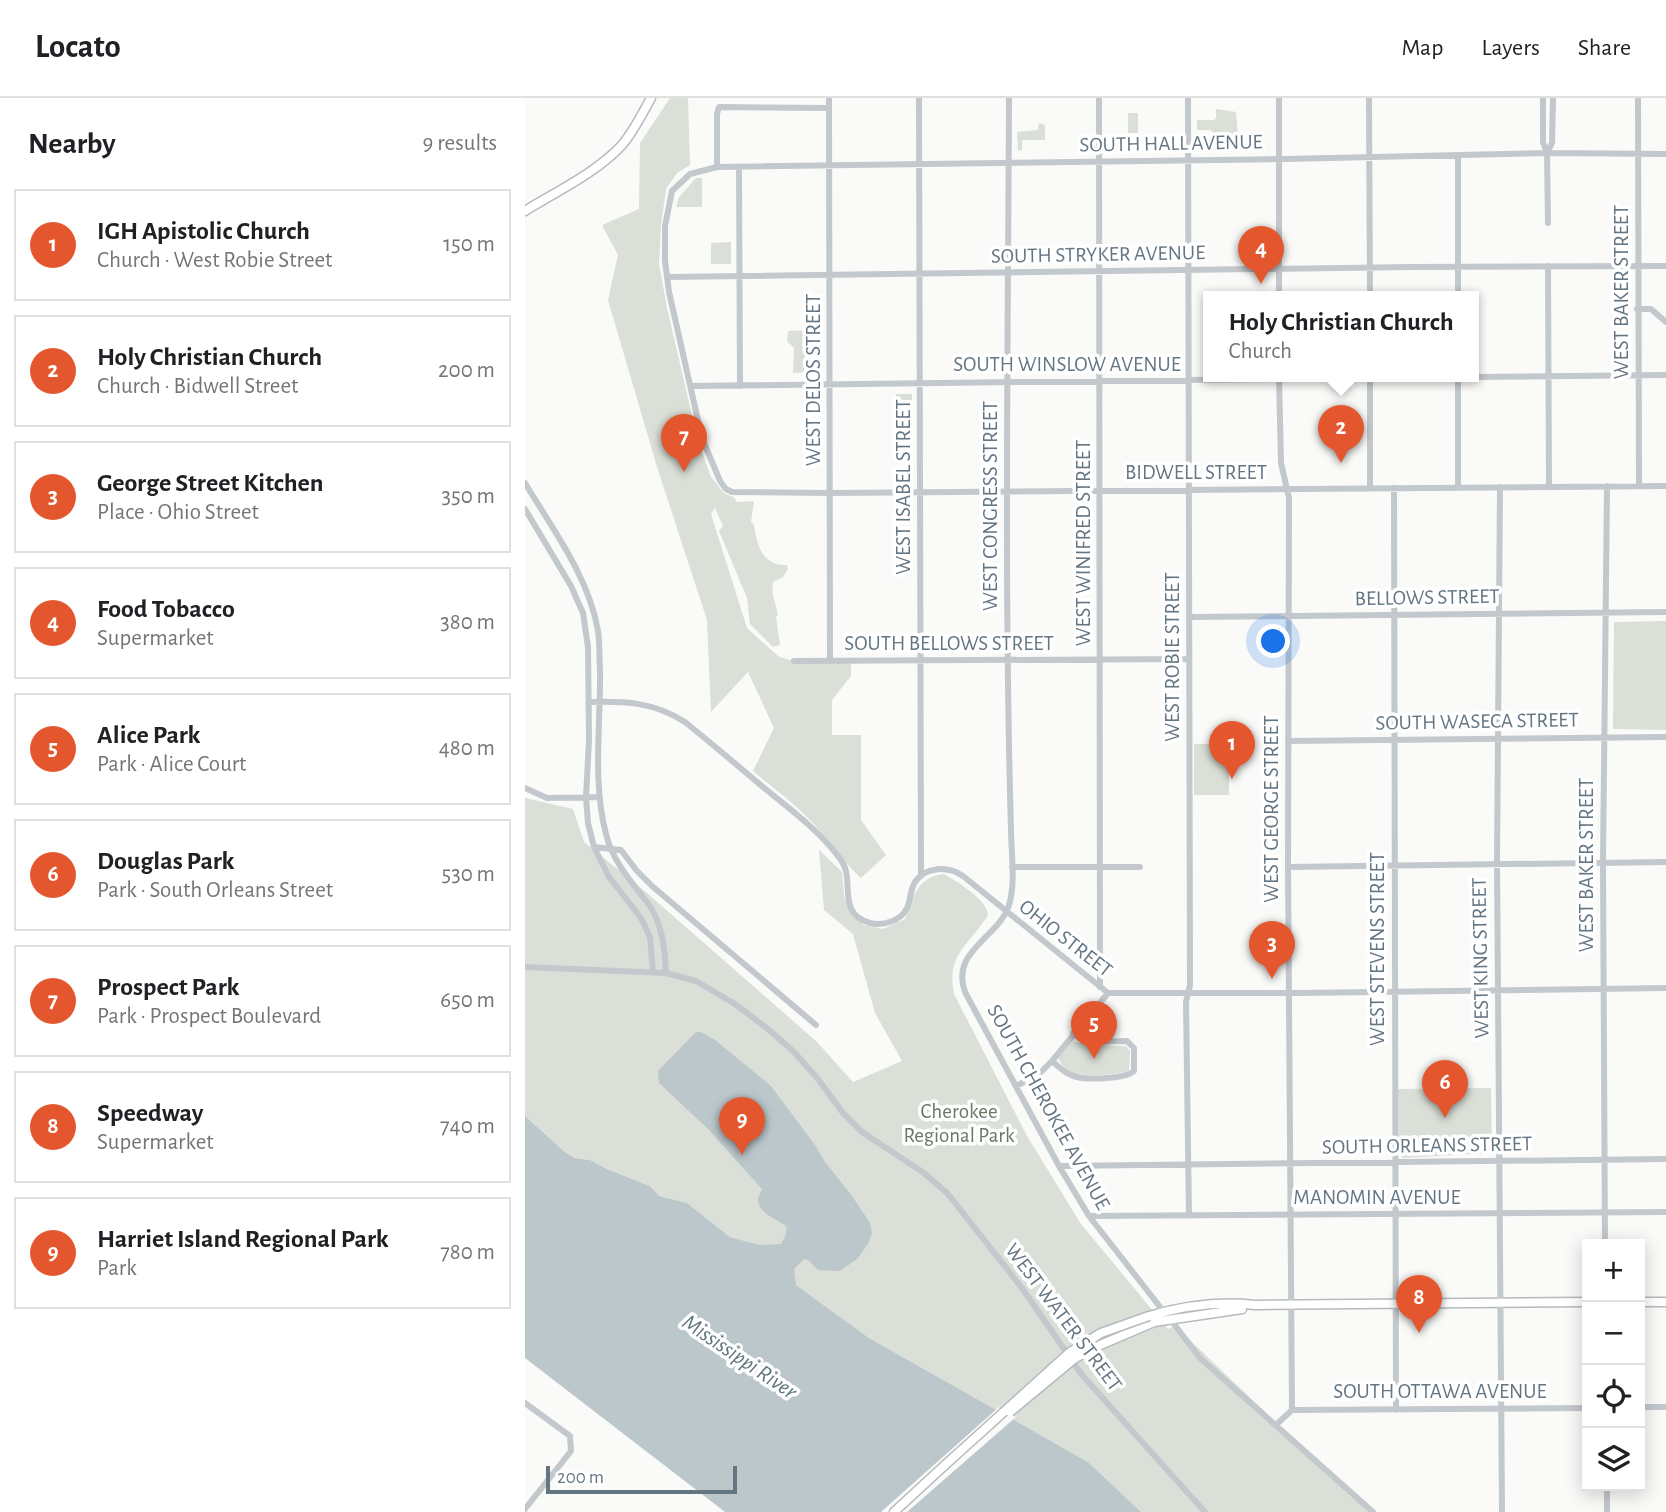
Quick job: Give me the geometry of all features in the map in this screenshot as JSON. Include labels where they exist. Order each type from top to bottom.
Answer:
[{"type":"main road","points":[[525,211],[613,154],[635,128],[651,98]]},
{"type":"main road","points":[[894,1512],[946,1465],[1074,1359],[1152,1319],[1202,1306],[1241,1304],[1582,1302]]},
{"type":"main road","points":[[1645,1302],[1666,1302]]},
{"type":"street","name":"WEST DELOS STREET","points":[[829,98],[830,661]]},
{"type":"street","name":"WEST ISABEL STREET","points":[[919,98],[921,876]]},
{"type":"street","name":"WEST CONGRESS STREET","points":[[1006,912],[1010,903],[1012,867],[1007,660],[1009,98]]},
{"type":"street","name":"WEST WINIFRED STREET","points":[[1099,98],[1100,987]]},
{"type":"street","name":"WEST ROBIE STREET","points":[[1188,98],[1191,985],[1186,1002],[1189,1216]]},
{"type":"street","points":[[1279,98],[1279,291]]},
{"type":"street","points":[[1369,98],[1370,291]]},
{"type":"street","points":[[1543,98],[1548,223]]},
{"type":"street","points":[[1547,153],[1552,142],[1552,98]]},
{"type":"street","name":"WEST BAKER STREET","points":[[1639,98],[1639,485]]},
{"type":"street","points":[[717,167],[719,107],[829,108]]},
{"type":"street","name":"SOUTH HALL AVENUE","points":[[667,277],[664,242],[667,208],[672,191],[690,174],[717,167],[1547,153],[1666,154]]},
{"type":"street","points":[[1458,155],[1458,291]]},
{"type":"street","points":[[739,167],[740,386]]},
{"type":"street","points":[[1548,266],[1549,487]]},
{"type":"street","name":"SOUTH STRYKER AVENUE","points":[[667,277],[1666,266]]},
{"type":"street","points":[[667,277],[691,386]]},
{"type":"street","points":[[1637,309],[1651,309],[1666,322]]},
{"type":"street","points":[[1479,377],[1666,375]]},
{"type":"street","name":"SOUTH WINSLOW AVENUE","points":[[691,386],[1203,380]]},
{"type":"street","name":"WEST GEORGE STREET","points":[[1279,382],[1281,463],[1289,498],[1288,867],[1292,1410]]},
{"type":"street","points":[[1370,382],[1370,488]]},
{"type":"street","points":[[1458,382],[1458,488]]},
{"type":"street","name":"BIDWELL STREET","points":[[691,386],[708,457],[726,489],[739,493],[1666,485]]},
{"type":"street","points":[[525,483],[577,570],[589,596],[599,634],[600,797],[603,822],[610,848],[619,867],[648,903],[659,925],[664,944],[666,973]]},
{"type":"street","name":"WEST BAKER STREET","points":[[1605,1239],[1603,863],[1607,486]]},
{"type":"street","name":"WEST KING STREET","points":[[1500,487],[1497,862],[1502,1512]]},
{"type":"street","name":"WEST STEVENS STREET","points":[[1394,488],[1397,1410]]},
{"type":"street","points":[[525,509],[571,586],[583,613],[588,648],[588,823],[594,847],[609,877],[641,918],[650,937],[653,972]]},
{"type":"street","name":"BELLOWS STREET","points":[[1189,617],[1666,612]]},
{"type":"street","name":"SOUTH BELLOWS STREET","points":[[794,662],[1189,659]]},
{"type":"street","points":[[589,702],[624,701],[652,705],[673,714],[693,729],[803,820],[842,861],[850,905],[864,920],[884,923],[897,919],[907,909],[915,883],[921,876]]},
{"type":"street","name":"SOUTH WASECA STREET","points":[[1288,741],[1666,737]]},
{"type":"street","points":[[525,788],[547,799],[600,797]]},
{"type":"street","points":[[594,847],[621,850],[637,872],[652,886],[816,1025]]},
{"type":"street","points":[[1288,867],[1497,862],[1666,862]]},
{"type":"street","points":[[1012,867],[1140,867]]},
{"type":"street","name":"OHIO STREET","points":[[921,876],[939,869],[958,873],[1108,993],[1666,988]]},
{"type":"street","name":"SOUTH CHEROKEE AVENUE","points":[[1006,912],[969,955],[963,967],[962,981],[1059,1166],[1089,1216],[1200,1358],[1373,1512]]},
{"type":"street","name":"WEST WATER STREET","points":[[525,967],[666,973],[697,981],[735,1004],[794,1052],[843,1113],[862,1132],[924,1173],[949,1194],[1022,1288],[1081,1375],[1205,1512]]},
{"type":"street","points":[[1016,1086],[1038,1075],[1052,1061],[1108,993]]},
{"type":"street","points":[[1052,1061],[1066,1073],[1077,1077],[1126,1077],[1134,1071],[1134,1048],[1127,1041],[1088,1042],[1082,1041],[1073,1033]]},
{"type":"street","name":"SOUTH ORLEANS STREET","points":[[1059,1166],[1666,1159]]},
{"type":"street","name":"MANOMIN AVENUE","points":[[1089,1216],[1666,1212]]},
{"type":"street","points":[[525,1403],[570,1436],[572,1443],[571,1451],[525,1511]]},
{"type":"street","points":[[1645,1407],[1666,1407]]},
{"type":"street","name":"SOUTH OTTAWA AVENUE","points":[[1292,1410],[1582,1408]]},
{"type":"street","points":[[1277,1424],[1292,1410]]},
{"type":"street","points":[[1607,1491],[1607,1512]]},
{"type":"green space","points":[[670,98],[688,98],[690,165],[677,173],[666,189],[659,264],[667,308],[698,441],[711,477],[724,493],[735,498],[736,502],[754,501],[751,522],[762,553],[772,562],[787,565],[788,569],[783,577],[773,582],[780,645],[773,647],[750,624],[747,598],[719,531],[723,526],[715,508],[711,514],[747,628],[779,657],[794,661],[851,661],[851,676],[832,700],[832,735],[861,735],[861,820],[886,855],[861,878],[807,817],[753,771],[774,728],[748,672],[711,712],[707,620],[657,467],[608,300],[618,255],[602,225],[639,209],[640,143]]},
{"type":"green space","points":[[1216,109],[1236,112],[1239,147],[1216,147],[1217,134],[1213,134],[1211,130],[1197,130],[1197,120],[1214,120]]},
{"type":"green space","points":[[1128,113],[1138,113],[1138,133],[1128,133]]},
{"type":"green space","points":[[1039,123],[1045,125],[1045,140],[1022,140],[1022,150],[1018,151],[1017,132],[1038,130]]},
{"type":"green space","points":[[696,178],[702,178],[702,207],[676,207],[679,197]]},
{"type":"green space","points":[[731,242],[731,264],[711,264],[711,243]]},
{"type":"green space","points":[[810,330],[811,335],[821,335],[821,352],[807,354],[808,372],[793,373],[794,348],[787,341],[788,331]]},
{"type":"green space","points":[[896,394],[912,394],[912,416],[898,416]]},
{"type":"green space","points":[[1666,621],[1666,730],[1613,729],[1614,622]]},
{"type":"green space","points":[[1194,744],[1236,744],[1236,764],[1229,765],[1229,795],[1194,795]]},
{"type":"green space","name":"Cherokee Regional Park","points":[[525,798],[573,809],[584,842],[647,893],[816,1041],[853,1082],[902,1061],[875,1013],[853,934],[824,910],[819,850],[842,872],[844,896],[850,911],[864,925],[883,929],[905,919],[922,883],[935,876],[944,874],[971,891],[983,903],[988,915],[956,959],[952,980],[954,994],[1027,1136],[1081,1224],[1168,1329],[1175,1326],[1370,1512],[1141,1512],[1088,1462],[869,1338],[796,1285],[760,1245],[730,1237],[687,1203],[659,1196],[650,1186],[590,1160],[575,1158],[566,1153],[525,1116]]},
{"type":"green space","points":[[1072,1041],[1088,1045],[1126,1046],[1130,1051],[1129,1070],[1101,1075],[1070,1072],[1058,1057]]},
{"type":"green space","points":[[1491,1088],[1492,1153],[1403,1158],[1399,1154],[1398,1089]]},
{"type":"water","name":"Mississippi River","points":[[696,1032],[715,1040],[771,1086],[870,1223],[872,1233],[857,1259],[840,1271],[818,1270],[804,1259],[794,1269],[796,1285],[869,1338],[1088,1462],[1141,1512],[725,1512],[525,1358],[525,1116],[566,1153],[575,1158],[590,1160],[650,1186],[659,1196],[687,1203],[730,1237],[760,1245],[781,1244],[785,1237],[787,1227],[765,1212],[759,1204],[762,1189],[708,1129],[659,1083],[658,1071]]},
{"type":"pier","points":[[999,1407],[1016,1417],[907,1512],[881,1512]]},
{"type":"place","name":"Food Tobacco","points":[[1261,284]]},
{"type":"place","name":"Holy Christian Church","points":[[1341,463]]},
{"type":"place","name":"Prospect Park","points":[[684,472]]},
{"type":"place","name":"IGH Apistolic Church","points":[[1232,779]]},
{"type":"place","name":"George Street Kitchen","points":[[1272,979]]},
{"type":"place","name":"Alice Park","points":[[1094,1059]]},
{"type":"place","name":"Douglas Park","points":[[1445,1118]]},
{"type":"place","name":"Harriet Island Regional Park","points":[[742,1155]]},
{"type":"place","name":"Speedway","points":[[1419,1333]]}]
